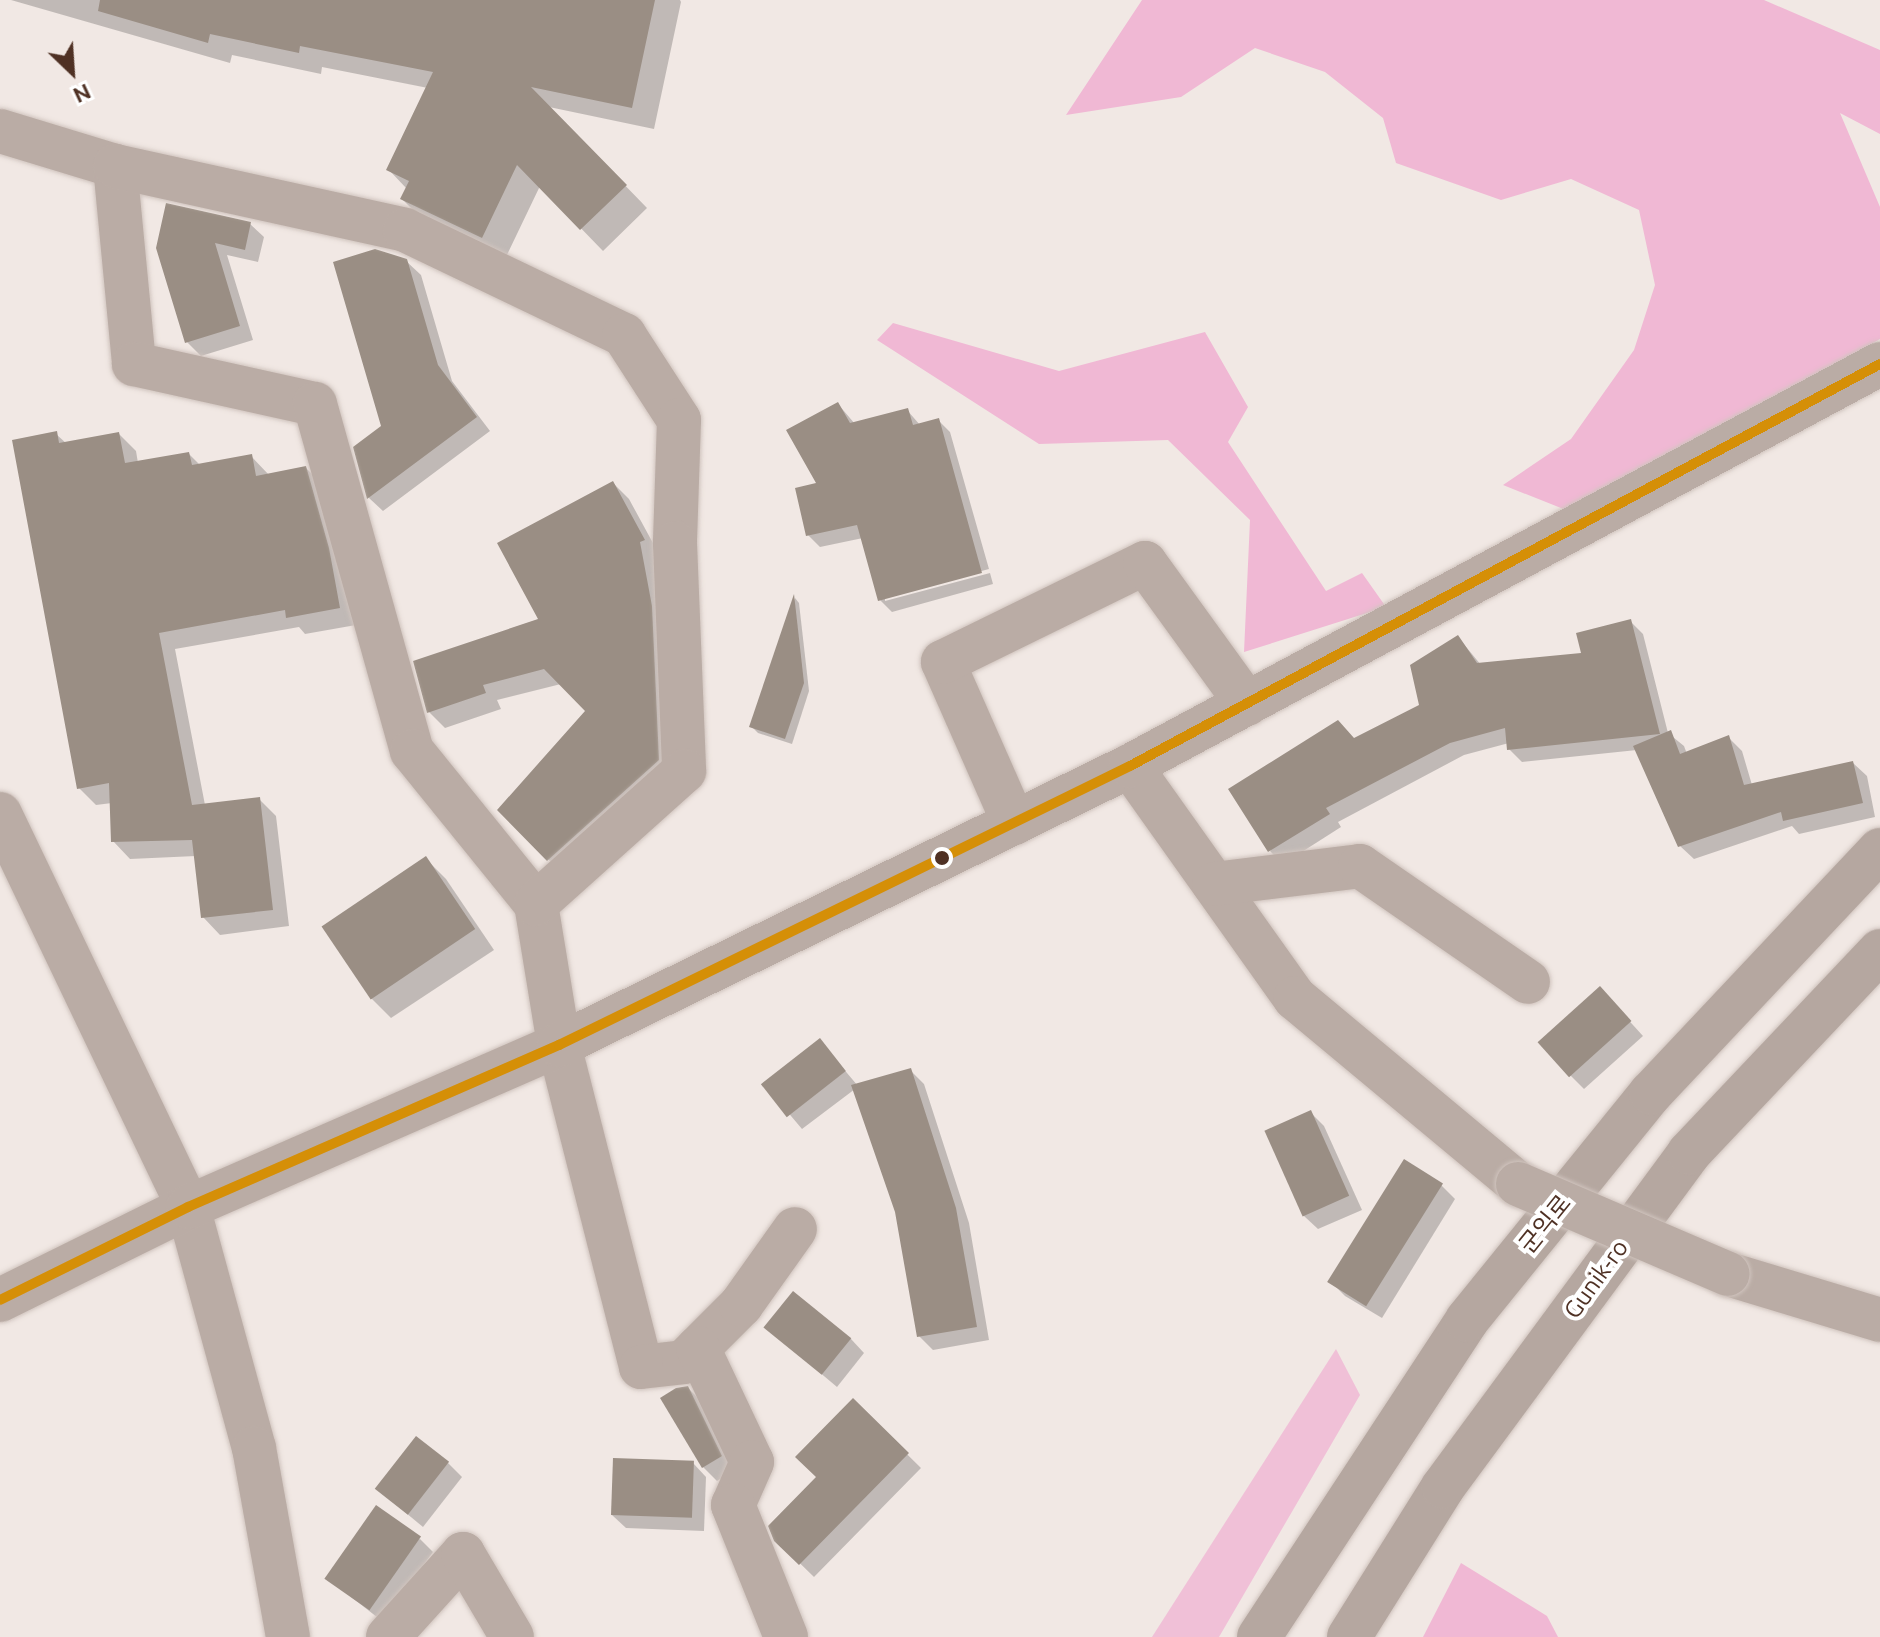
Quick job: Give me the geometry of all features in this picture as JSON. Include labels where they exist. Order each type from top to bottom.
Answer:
[{"type":"highway","name":"군익로","points":[[1259,1637],[1467,1320],[1651,1093],[1880,850]]},
{"type":"highway","name":"Gunik-ro","points":[[1349,1637],[1443,1487],[1689,1153],[1880,951]]},
{"type":"street","points":[[0,131],[115,166],[405,230],[624,335],[679,420],[675,543],[684,771],[536,904]]},
{"type":"street","points":[[115,166],[134,364],[315,404],[412,751],[536,904],[559,1045],[641,1367],[684,1362],[741,1305],[795,1229]]},
{"type":"street","points":[[0,1300],[188,1207],[559,1045],[1130,766],[1880,364]]},
{"type":"street","points":[[1014,823],[943,662],[1145,563],[1247,704]]},
{"type":"street","points":[[1130,766],[1295,998],[1518,1184],[1728,1274],[1880,1320]]},
{"type":"street","points":[[0,814],[188,1207],[254,1448],[288,1637]]},
{"type":"street","points":[[1214,884],[1360,866],[1528,982]]},
{"type":"street","points":[[698,1348],[752,1462],[733,1505],[786,1637]]},
{"type":"street","points":[[388,1637],[463,1554],[512,1637]]},
{"type":"shaded area","points":[[1142,0],[1764,0],[1880,50],[1880,134],[1840,113],[1880,207],[1880,339],[1733,424],[1566,510],[1503,485],[1571,439],[1634,350],[1655,285],[1639,210],[1571,179],[1501,200],[1396,163],[1383,118],[1325,72],[1255,48],[1181,97],[1066,115]]},
{"type":"shaded area","points":[[893,323],[1059,371],[1205,332],[1248,407],[1228,442],[1326,591],[1362,573],[1386,607],[1244,652],[1250,520],[1168,440],[1039,444],[877,340]]},
{"type":"shaded area","points":[[1336,1349],[1360,1395],[1219,1637],[1152,1637]]},
{"type":"shaded area","points":[[1461,1563],[1547,1616],[1558,1637],[1423,1637]]},
{"type":"building","points":[[100,0],[655,0],[632,108],[531,87],[627,185],[580,230],[517,165],[482,238],[400,199],[409,181],[386,170],[433,72],[300,46],[299,53],[210,34],[208,43],[98,11]]},
{"type":"building","points":[[166,203],[251,222],[245,250],[215,243],[240,326],[185,343],[156,248]]},
{"type":"building","points":[[375,249],[407,259],[438,365],[477,417],[367,499],[353,447],[381,426],[333,262]]},
{"type":"building","points":[[838,402],[850,423],[908,408],[913,425],[939,418],[982,573],[878,601],[857,525],[806,536],[795,488],[816,483],[786,430]]},
{"type":"building","points":[[57,431],[59,443],[119,432],[125,463],[189,452],[192,465],[252,454],[256,476],[306,466],[329,548],[340,608],[286,618],[285,610],[159,633],[192,805],[260,797],[273,910],[201,918],[192,840],[111,842],[109,783],[77,789],[12,440]]},
{"type":"building","points":[[613,481],[645,540],[640,542],[652,606],[659,760],[547,861],[497,810],[585,711],[544,669],[483,685],[486,693],[427,713],[413,661],[538,619],[497,543]]},
{"type":"building","points":[[794,594],[804,683],[785,739],[749,727]]},
{"type":"building","points":[[1631,619],[1660,734],[1507,750],[1505,728],[1450,743],[1326,808],[1330,814],[1268,852],[1228,789],[1338,720],[1354,738],[1419,705],[1410,665],[1458,635],[1477,663],[1581,653],[1576,633]]},
{"type":"building","points":[[1671,730],[1680,754],[1729,735],[1744,785],[1853,761],[1863,803],[1783,821],[1781,812],[1678,847],[1633,746]]},
{"type":"building","points":[[426,856],[475,929],[371,999],[322,926]]},
{"type":"building","points":[[1600,986],[1631,1021],[1569,1077],[1538,1042]]},
{"type":"building","points":[[820,1038],[846,1071],[787,1117],[761,1084]]},
{"type":"building","points":[[911,1068],[956,1208],[977,1327],[917,1337],[895,1212],[851,1085]]},
{"type":"building","points":[[1311,1110],[1349,1196],[1303,1217],[1264,1131]]},
{"type":"building","points":[[1404,1159],[1443,1183],[1366,1306],[1327,1282]]},
{"type":"building","points":[[793,1291],[851,1338],[822,1375],[763,1328]]},
{"type":"building","points":[[688,1386],[722,1456],[702,1468],[660,1398],[676,1388]]},
{"type":"building","points":[[853,1398],[909,1453],[799,1565],[774,1541],[768,1526],[816,1477],[795,1457]]},
{"type":"building","points":[[416,1436],[449,1462],[408,1515],[375,1489]]},
{"type":"building","points":[[613,1458],[694,1461],[692,1518],[611,1515]]},
{"type":"building","points":[[376,1505],[421,1537],[369,1610],[324,1579]]},
{"type":"transit line","points":[[0,1300],[188,1207],[559,1045],[1130,766],[1880,364]]}]
